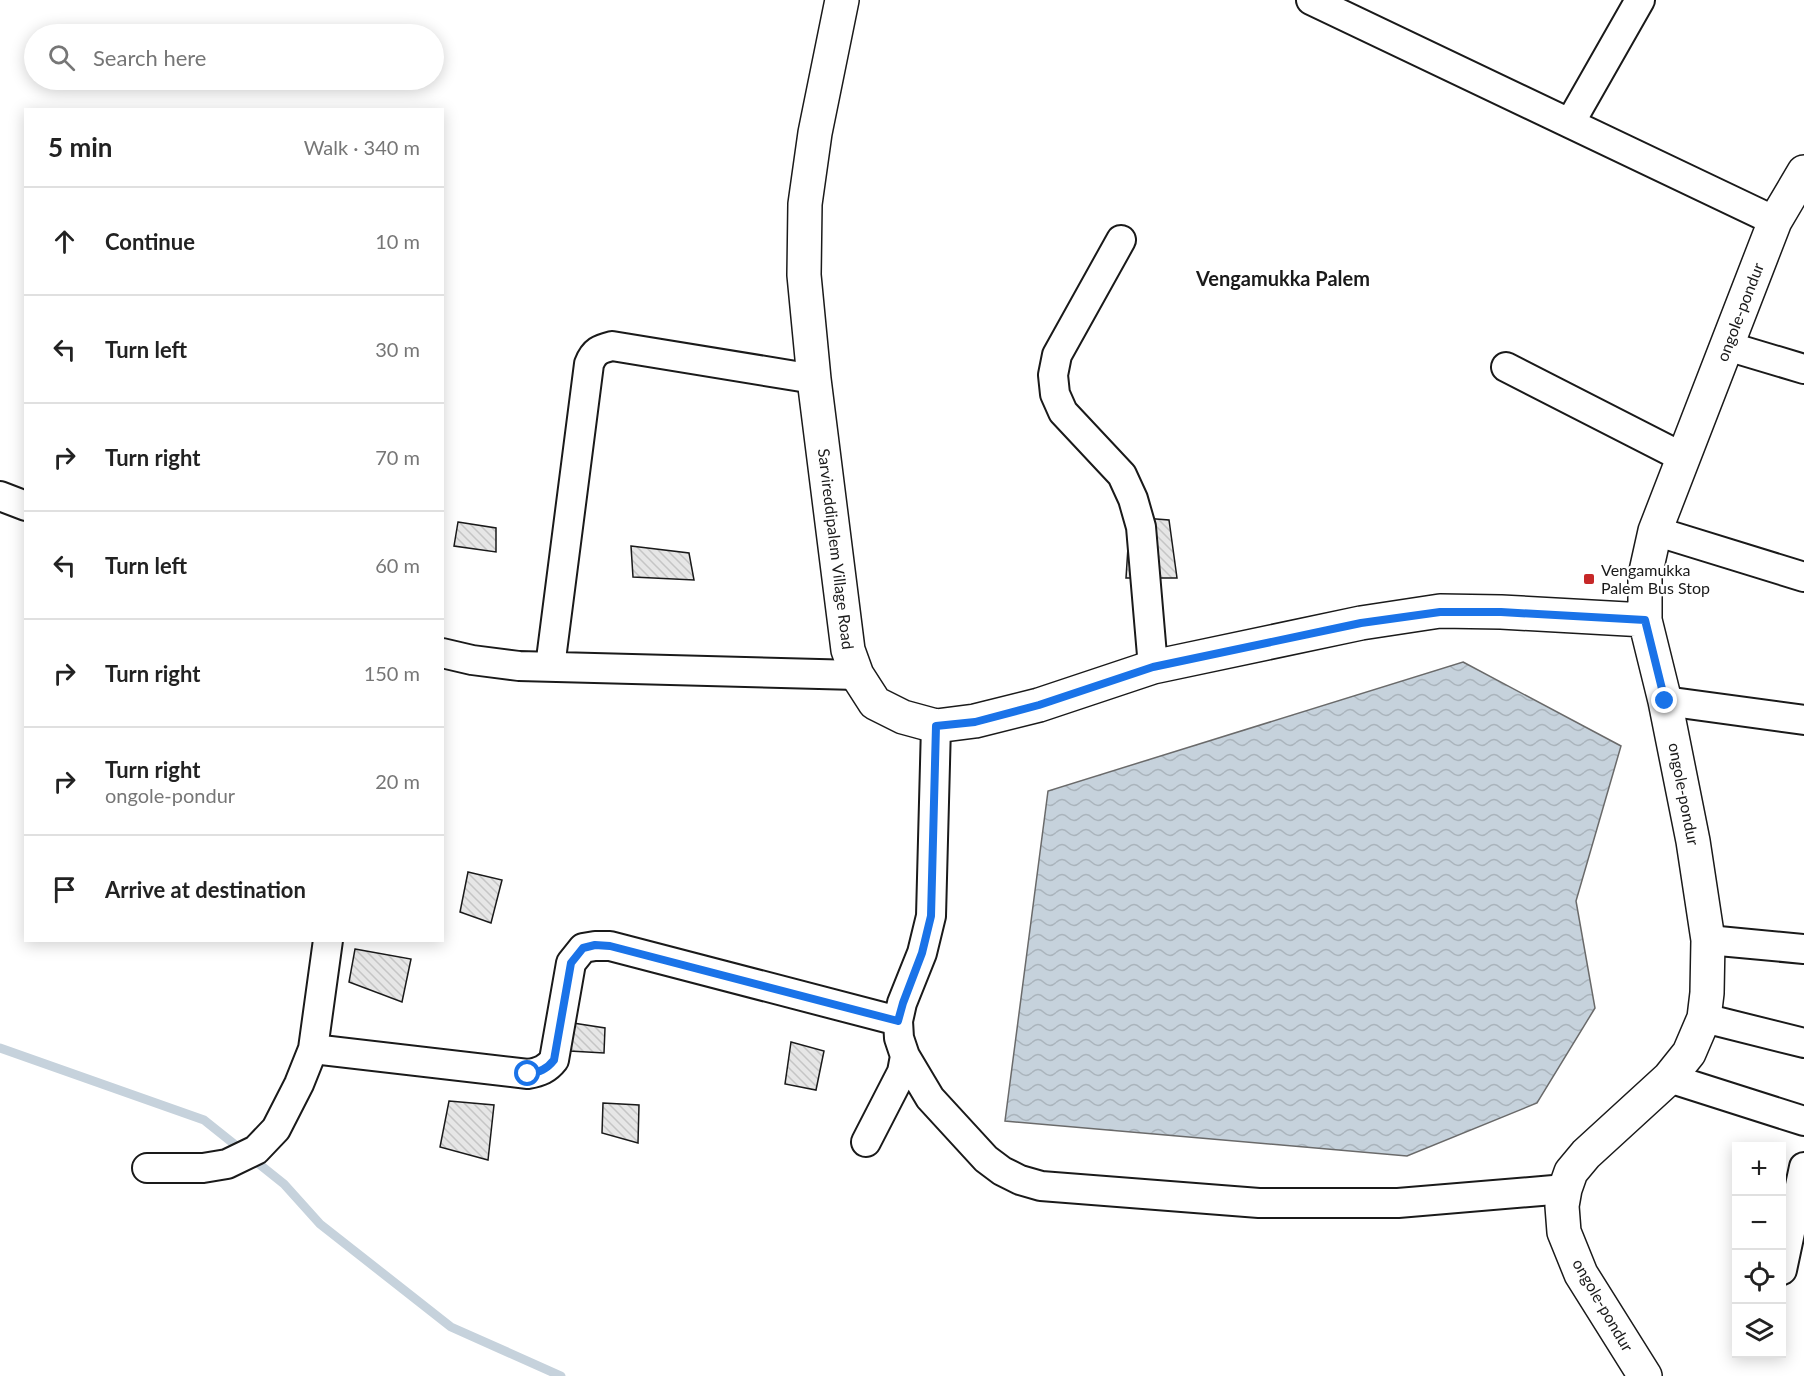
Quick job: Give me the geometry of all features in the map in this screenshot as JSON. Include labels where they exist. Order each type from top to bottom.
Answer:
[{"type":"street","name":"Sarvireddipalem Village Road","points":[[842,0],[815,133],[805,204],[804,275],[814,379],[848,650],[857,675],[875,703],[903,717],[936,726],[975,722],[1039,705],[1153,667],[1361,623],[1440,612],[1501,612],[1645,620]]},
{"type":"street","points":[[1311,0],[1750,209]]},
{"type":"street","points":[[1570,123],[1640,0]]},
{"type":"street","name":"ongole-pondur","points":[[1644,1376],[1581,1274],[1564,1232],[1562,1206],[1571,1172],[1586,1154],[1669,1078],[1689,1053],[1704,1018],[1708,940],[1693,841],[1665,701],[1645,620],[1645,576],[1655,531],[1727,346],[1750,209],[1804,172]]},
{"type":"street","points":[[1121,240],[1057,355],[1053,375],[1055,394],[1063,412],[1122,475],[1133,499],[1141,527],[1153,667]]},
{"type":"street","points":[[550,667],[589,364],[593,355],[600,348],[612,346],[814,379]]},
{"type":"street","points":[[1727,346],[1804,369]]},
{"type":"street","points":[[1506,367],[1683,458]]},
{"type":"street","points":[[0,496],[24,505]]},
{"type":"street","points":[[1655,531],[1804,577]]},
{"type":"street","points":[[444,653],[472,660],[550,667],[857,675]]},
{"type":"street","points":[[1665,701],[1804,720]]},
{"type":"street","points":[[936,726],[931,916],[922,953],[898,1021],[899,1038],[905,1056],[930,1098],[986,1159],[1020,1180],[1041,1186],[1259,1203],[1398,1203],[1565,1189]]},
{"type":"street","points":[[1708,940],[1804,948]]},
{"type":"street","points":[[147,1168],[203,1167],[226,1164],[249,1154],[276,1129],[299,1084],[313,1049],[328,942]]},
{"type":"street","points":[[313,1049],[528,1074],[540,1072],[554,1060],[571,963],[583,948],[595,945],[610,946],[898,1021]]},
{"type":"street","points":[[1704,1018],[1804,1043]]},
{"type":"street","points":[[866,1142],[902,1072],[905,1056]]},
{"type":"street","points":[[1669,1078],[1804,1121]]},
{"type":"street","points":[[1786,1250],[1804,1167]]},
{"type":"water","points":[[1463,662],[1621,746],[1576,901],[1595,1008],[1537,1103],[1407,1156],[1005,1121],[1048,791]]},
{"type":"building","points":[[1130,517],[1169,520],[1177,578],[1126,578]]},
{"type":"building","points":[[458,522],[496,528],[496,552],[454,546]]},
{"type":"building","points":[[631,546],[689,553],[694,580],[633,577]]},
{"type":"building","points":[[468,872],[502,880],[491,923],[460,912]]},
{"type":"building","points":[[355,949],[411,959],[402,1002],[349,982]]},
{"type":"building","points":[[573,1023],[605,1028],[604,1053],[570,1051]]},
{"type":"building","points":[[791,1042],[824,1051],[816,1090],[785,1084]]},
{"type":"building","points":[[449,1101],[494,1105],[488,1160],[440,1147]]},
{"type":"building","points":[[603,1103],[639,1105],[638,1143],[602,1133]]},
{"type":"waterway","points":[[0,1048],[204,1120],[284,1184],[320,1224],[451,1327],[561,1376]]},
{"type":"place","name":"Vengamukka Palem Bus Stop","points":[[1589,579]]},
{"type":"district","name":"Vengamukka Palem","points":[[1283,279]]},
{"type":"route","points":[[528,1074],[540,1072],[554,1060],[571,963],[583,948],[595,945],[610,946],[898,1021],[922,953],[931,916],[936,726],[975,722],[1039,705],[1153,667],[1361,623],[1440,612],[1501,612],[1645,620],[1665,701]]}]
